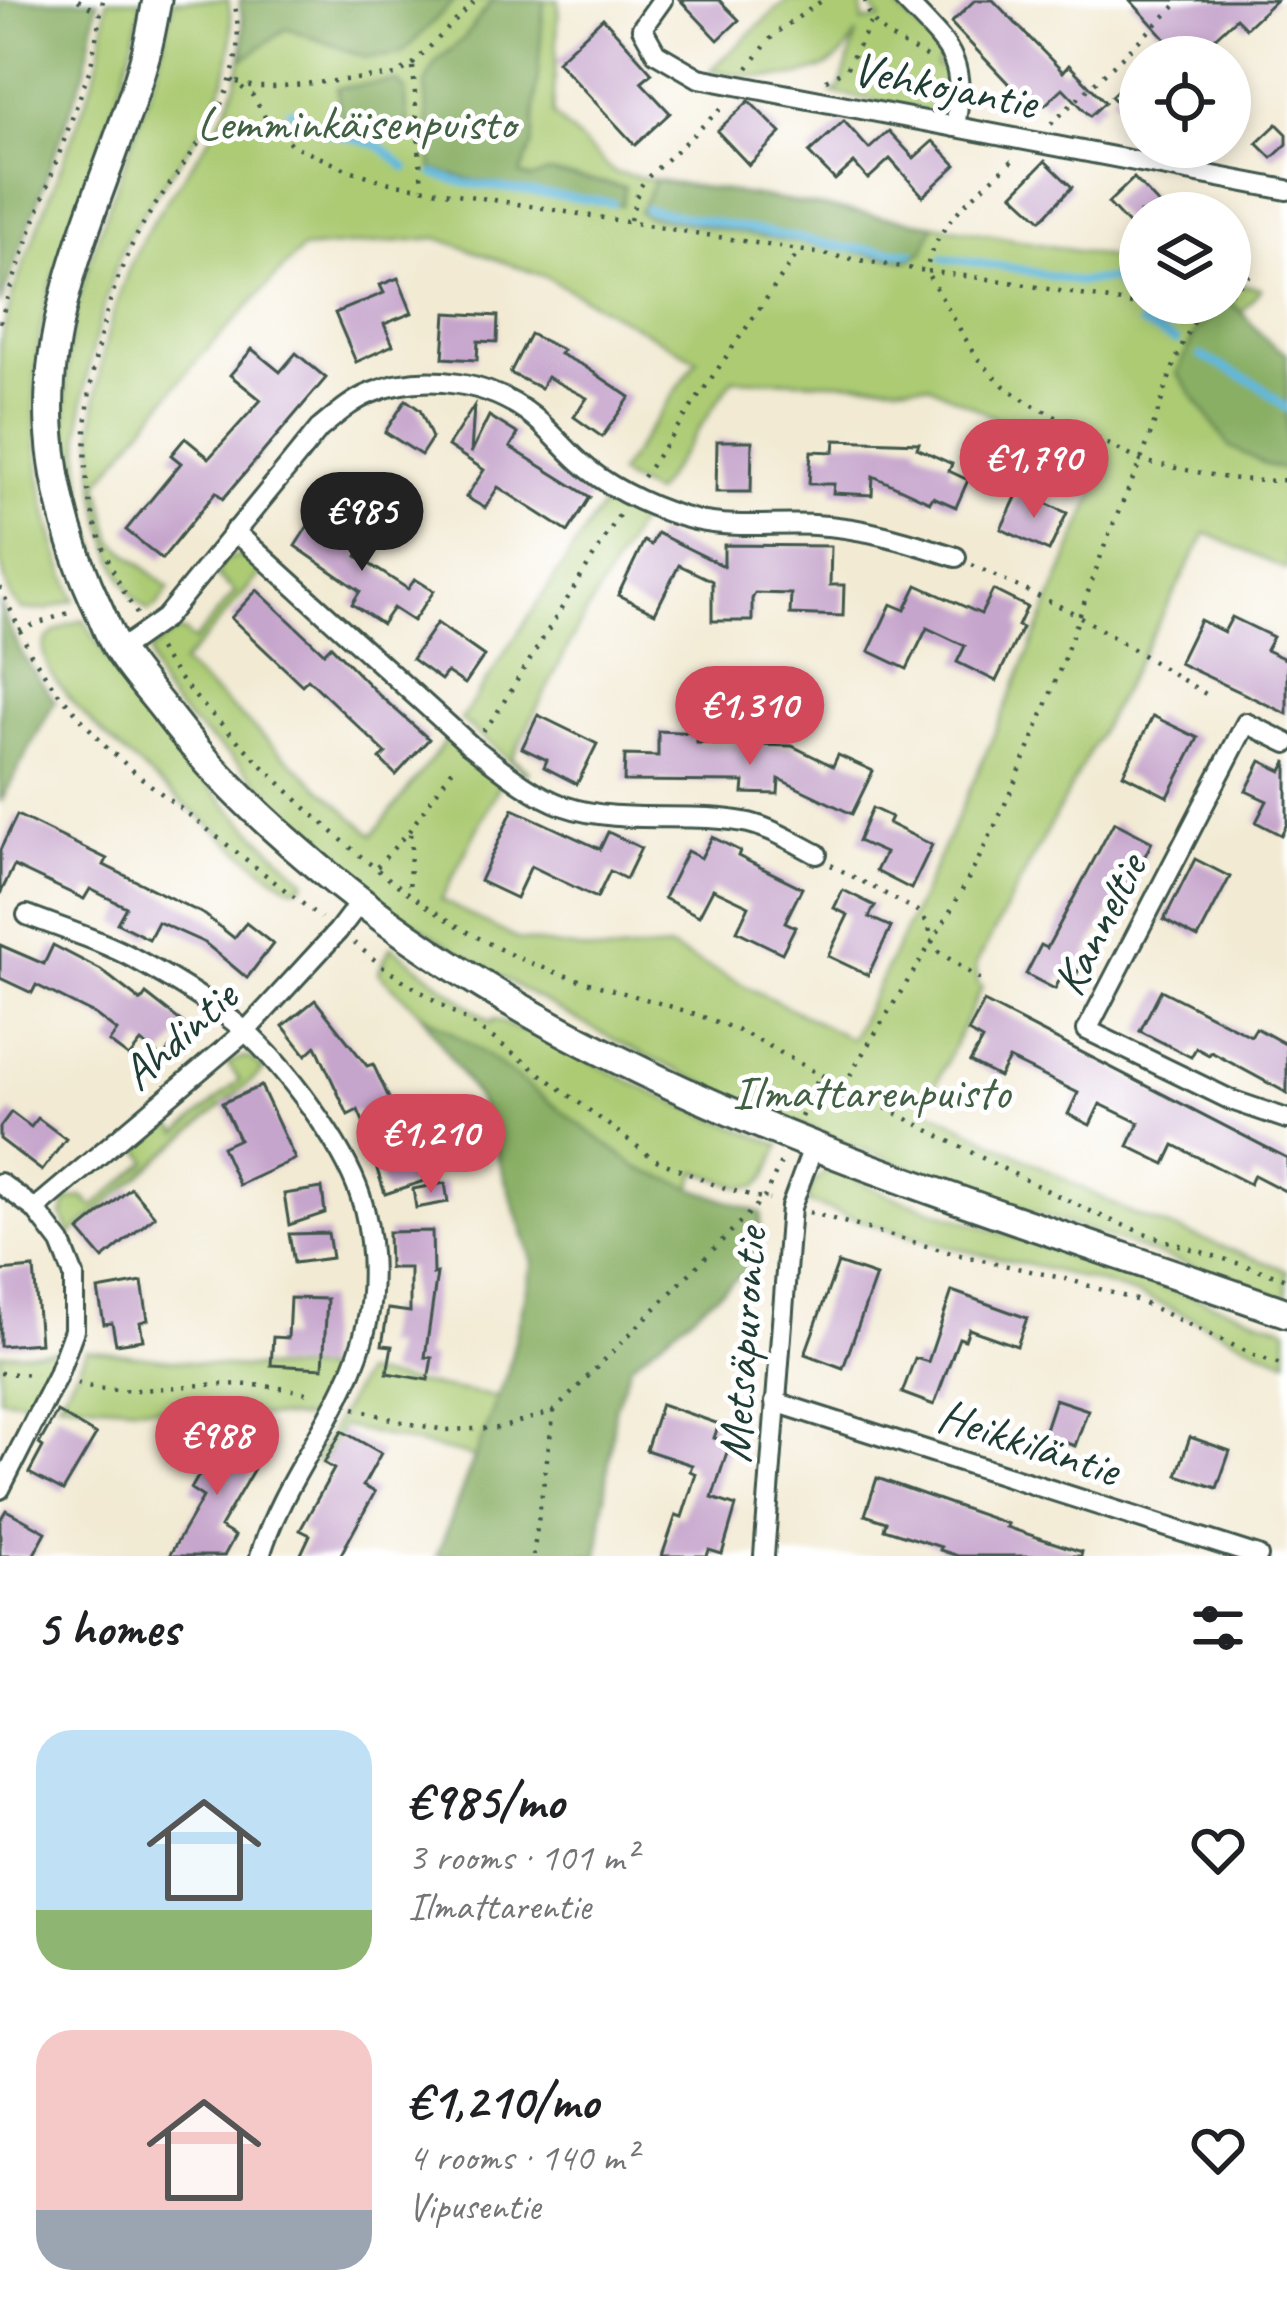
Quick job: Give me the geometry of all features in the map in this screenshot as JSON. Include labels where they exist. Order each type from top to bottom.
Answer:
[{"type":"street","points":[[157,0],[144,60],[58,321],[50,428],[65,522],[118,650],[221,780],[360,902],[500,998],[618,1060],[814,1145],[1287,1313]]},
{"type":"street","name":"Vehkojantie","points":[[662,0],[642,28],[656,53],[699,78],[1287,190]]},
{"type":"street","points":[[904,0],[954,56],[960,95],[955,127]]},
{"type":"street","points":[[118,650],[165,618],[319,429],[372,392],[414,382],[459,383],[504,398],[534,417],[596,475],[694,520],[730,526],[863,530],[956,557]]},
{"type":"street","points":[[234,531],[470,745],[558,804],[588,813],[751,824],[817,854]]},
{"type":"street","name":"Kanneltie","points":[[1287,743],[1246,723],[1087,1030],[1231,1100],[1287,1119]]},
{"type":"street","name":"Ahdintie","points":[[35,1209],[245,1032],[360,902]]},
{"type":"street","points":[[27,915],[133,957],[245,1032],[314,1111],[359,1193],[370,1252],[368,1321],[357,1355],[260,1556]]},
{"type":"street","name":"Metsäpurontie","points":[[764,1556],[791,1207],[814,1145]]},
{"type":"street","points":[[0,1183],[35,1209],[61,1243],[74,1276],[74,1330],[57,1376],[0,1489]]},
{"type":"street","name":"Heikkiläntie","points":[[775,1402],[1258,1556]]},
{"type":"path","points":[[78,0],[100,14]]},
{"type":"path","points":[[0,323],[92,66],[103,0]]},
{"type":"path","points":[[231,80],[238,56],[234,0]]},
{"type":"path","points":[[231,80],[273,87],[396,75],[413,64],[476,0]]},
{"type":"path","points":[[630,220],[639,188],[735,94],[759,50],[823,0]]},
{"type":"path","points":[[865,0],[872,21],[887,37],[958,69]]},
{"type":"path","points":[[1182,0],[942,226],[926,271],[976,357],[1027,402],[1141,461],[1227,478],[1287,480]]},
{"type":"path","points":[[785,94],[846,69],[872,21]]},
{"type":"path","points":[[413,64],[422,187]]},
{"type":"path","points":[[231,80],[253,96],[265,117],[292,145],[391,183],[1119,302]]},
{"type":"path","points":[[844,1086],[983,850],[1026,756],[1173,371],[1197,324]]},
{"type":"path","points":[[956,557],[1080,618],[1209,696]]},
{"type":"path","points":[[0,592],[20,630]]},
{"type":"path","points":[[376,867],[409,832],[460,758]]},
{"type":"path","points":[[409,832],[413,849],[408,884],[413,897]]},
{"type":"path","points":[[817,854],[835,869],[916,910],[928,923],[932,942],[980,980]]},
{"type":"path","points":[[0,1373],[57,1376],[93,1388],[123,1390],[267,1384],[445,1430],[500,1428],[554,1412],[764,1198]]},
{"type":"path","points":[[533,1556],[554,1412]]},
{"type":"green space","points":[[0,0],[98,0],[85,70],[0,305]]},
{"type":"green space","points":[[107,0],[142,0],[124,75],[48,296],[35,387],[41,480],[58,555],[75,600],[46,610],[22,610],[11,598],[0,560],[0,343],[13,293],[100,57]]},
{"type":"green space","points":[[173,0],[228,0],[232,36],[218,98],[129,236],[95,339],[80,443],[91,529],[110,582],[101,587],[81,521],[69,453],[69,351],[85,276],[153,80]]},
{"type":"green space","points":[[239,0],[559,0],[553,115],[615,173],[1119,259],[1119,324],[1231,324],[1222,335],[1287,385],[1287,570],[1206,533],[976,965],[982,987],[925,1107],[1131,1213],[1287,1270],[1287,1299],[882,1157],[783,1118],[590,1027],[455,949],[356,881],[250,774],[173,705],[154,671],[150,651],[176,631],[194,641],[235,592],[217,576],[222,561],[248,559],[263,571],[182,664],[373,835],[448,738],[500,784],[441,900],[519,940],[606,953],[670,948],[851,1039],[984,758],[1103,471],[929,385],[733,379],[654,494],[618,475],[697,360],[546,277],[437,238],[302,249],[192,366],[99,483],[113,541],[169,588],[149,611],[125,584],[103,524],[93,450],[100,369],[135,255],[232,93],[243,34]]},
{"type":"green space","points":[[239,0],[455,0],[401,54],[367,58],[287,28],[244,59]]},
{"type":"green space","points":[[493,0],[544,0],[532,145],[520,175],[531,179],[548,172],[625,187],[622,205],[432,170],[425,84],[435,63],[463,39]]},
{"type":"green space","points":[[787,0],[861,0],[863,22],[880,19],[870,0],[890,0],[939,49],[945,61],[939,60],[936,66],[948,70],[943,101],[927,111],[832,93],[840,87],[857,34],[840,57],[812,72],[760,77],[711,70]]},
{"type":"green space","name":"Lemminkäisenpuisto","points":[[398,82],[405,90],[409,129],[377,133],[349,128],[340,113],[337,88]]},
{"type":"green space","points":[[655,180],[934,225],[924,251],[908,261],[645,216],[639,212]]},
{"type":"green space","points":[[1251,323],[1287,353],[1287,470],[1229,446],[1177,373],[1203,324]]},
{"type":"green space","points":[[609,495],[644,513],[574,635],[512,758],[527,774],[461,720]]},
{"type":"green space","points":[[0,602],[16,642],[55,701],[0,803]]},
{"type":"green space","points":[[84,619],[156,725],[213,790],[305,880],[302,885],[285,884],[234,846],[106,737],[58,684],[46,661],[45,643],[56,631]]},
{"type":"green space","points":[[391,946],[492,1023],[494,1019],[530,1031],[657,1095],[780,1145],[757,1187],[740,1187],[697,1171],[615,1408],[598,1556],[437,1556],[474,1457],[342,1426],[320,1465],[317,1463],[362,1374],[497,1397],[508,1371],[533,1262],[478,1100],[420,1012],[378,973]]},
{"type":"green space","points":[[420,1012],[640,1169],[761,1213],[759,1260],[631,1364],[615,1408],[598,1556],[437,1556],[508,1371],[533,1262],[479,1100]]},
{"type":"green space","points":[[250,1058],[264,1070],[70,1235],[62,1215],[68,1200],[83,1197],[93,1207],[148,1161],[136,1144],[155,1127],[169,1122],[179,1133],[240,1080],[227,1063]]},
{"type":"green space","points":[[829,1170],[888,1195],[1287,1328],[1287,1360],[1135,1294],[914,1238],[807,1202],[814,1183]]},
{"type":"green space","points":[[59,1350],[31,1401],[0,1398],[0,1354]]},
{"type":"green space","points":[[86,1350],[221,1366],[336,1371],[312,1419],[58,1401]]},
{"type":"building","points":[[680,0],[719,0],[739,20],[718,40]]},
{"type":"building","points":[[975,0],[993,0],[1063,72],[1069,65],[1105,102],[1090,116],[1063,88],[1045,105],[1033,93],[1025,101],[951,23]]},
{"type":"building","points":[[1130,0],[1276,0],[1246,28],[1236,18],[1217,36],[1163,36]]},
{"type":"building","points":[[603,18],[652,73],[641,82],[670,113],[635,145],[557,61]]},
{"type":"building","points":[[749,101],[781,133],[749,165],[717,131]]},
{"type":"building","points":[[844,121],[869,149],[889,131],[914,158],[933,141],[956,165],[923,196],[890,159],[868,179],[854,163],[835,180],[809,153]]},
{"type":"building","points":[[1277,124],[1287,134],[1287,144],[1272,158],[1257,143]]},
{"type":"building","points":[[1045,161],[1072,187],[1041,220],[1013,194]]},
{"type":"building","points":[[1134,178],[1147,192],[1119,192]]},
{"type":"building","points":[[1119,192],[1119,215],[1108,203]]},
{"type":"building","points":[[398,278],[412,313],[384,324],[393,345],[356,362],[335,313],[384,293],[380,285]]},
{"type":"building","points":[[446,313],[498,316],[497,342],[478,341],[477,360],[443,358]]},
{"type":"building","points":[[530,334],[563,350],[560,354],[630,397],[602,437],[574,417],[587,398],[547,377],[541,388],[510,373]]},
{"type":"building","points":[[252,349],[280,372],[296,353],[326,378],[223,499],[216,492],[162,559],[126,530],[181,463],[171,455],[185,438],[209,458],[261,400],[230,375]]},
{"type":"building","points":[[406,400],[420,410],[432,438],[421,455],[385,432]]},
{"type":"building","points":[[474,406],[471,453],[489,416],[518,434],[510,447],[590,497],[568,532],[498,487],[485,508],[466,497],[484,470],[448,446]]},
{"type":"building","points":[[835,440],[919,443],[917,448],[952,464],[949,471],[968,480],[956,507],[933,497],[930,502],[873,476],[872,495],[833,493],[834,484],[809,484],[811,451],[834,452]]},
{"type":"building","points":[[717,441],[752,441],[751,492],[716,492]]},
{"type":"building","points":[[1019,491],[1067,513],[1049,551],[1001,529]]},
{"type":"building","points":[[315,515],[363,547],[357,556],[408,589],[415,579],[434,591],[413,621],[393,608],[382,624],[352,604],[360,591],[295,546]]},
{"type":"building","points":[[657,533],[724,566],[724,545],[831,546],[830,585],[844,585],[843,616],[790,614],[791,594],[755,593],[752,621],[712,621],[712,581],[679,565],[655,613],[618,595],[644,541],[651,545]]},
{"type":"building","points":[[917,585],[981,614],[993,590],[1027,607],[996,681],[957,662],[965,646],[927,628],[907,669],[869,651],[891,604],[905,610]]},
{"type":"building","points":[[257,590],[324,653],[331,646],[429,739],[396,775],[380,759],[386,753],[308,679],[302,685],[231,618]]},
{"type":"building","points":[[1232,617],[1273,637],[1266,650],[1287,660],[1287,714],[1179,663],[1200,620],[1224,632]]},
{"type":"building","points":[[437,623],[484,656],[465,684],[447,672],[441,680],[412,659]]},
{"type":"building","points":[[538,715],[597,744],[577,784],[544,767],[547,760],[522,748]]},
{"type":"building","points":[[1153,716],[1198,738],[1168,797],[1123,774]]},
{"type":"building","points":[[658,731],[697,733],[697,743],[792,746],[833,766],[838,755],[873,771],[852,814],[779,779],[778,794],[743,793],[744,782],[624,781],[625,755],[658,756]]},
{"type":"building","points":[[1261,761],[1282,771],[1287,761],[1287,824],[1281,835],[1256,822],[1267,801],[1246,791]]},
{"type":"building","points":[[872,808],[891,817],[888,823],[932,845],[911,889],[876,871],[885,853],[858,841]]},
{"type":"building","points":[[513,809],[600,849],[608,832],[641,848],[626,879],[610,871],[597,898],[531,866],[516,898],[480,881]]},
{"type":"building","points":[[17,815],[107,859],[104,865],[205,915],[234,938],[246,923],[273,944],[247,978],[205,943],[158,922],[149,939],[117,923],[126,907],[90,889],[84,899],[14,866],[0,894],[0,850]]},
{"type":"building","points":[[1114,822],[1152,842],[1073,981],[1062,975],[1055,989],[1026,974],[1041,945],[1047,948]]},
{"type":"building","points":[[712,837],[740,851],[738,856],[802,888],[785,922],[795,927],[782,953],[737,931],[749,906],[713,889],[699,916],[664,898],[687,851],[701,858]]},
{"type":"building","points":[[1195,859],[1230,877],[1198,938],[1164,920]]},
{"type":"building","points":[[843,890],[875,906],[869,917],[891,927],[868,975],[828,956],[848,915],[834,908]]},
{"type":"building","points":[[0,945],[44,964],[53,945],[101,970],[141,1001],[146,994],[187,1026],[162,1058],[141,1042],[129,1057],[109,1042],[117,1031],[96,1015],[36,985],[32,993],[0,978]]},
{"type":"building","points":[[1161,990],[1251,1036],[1256,1028],[1287,1045],[1287,1093],[1211,1052],[1196,1048],[1191,1057],[1140,1031]]},
{"type":"building","points":[[315,1000],[367,1066],[373,1064],[411,1145],[416,1144],[427,1180],[385,1194],[373,1157],[378,1156],[358,1110],[348,1115],[316,1046],[306,1055],[283,1026]]},
{"type":"building","points":[[984,1002],[1287,1158],[1287,1192],[1254,1175],[1250,1184],[1174,1145],[1165,1164],[1128,1146],[1139,1123],[1100,1104],[1090,1125],[1068,1114],[1078,1093],[1009,1059],[999,1077],[970,1062],[982,1040],[968,1032]]},
{"type":"building","points":[[261,1086],[295,1159],[239,1185],[222,1147],[239,1139],[222,1103]]},
{"type":"building","points":[[11,1112],[31,1127],[38,1118],[66,1139],[42,1171],[0,1139],[0,1127]]},
{"type":"building","points":[[445,1183],[448,1202],[416,1208],[413,1189]]},
{"type":"building","points":[[131,1188],[155,1216],[103,1259],[79,1231]]},
{"type":"building","points":[[322,1188],[325,1213],[289,1225],[284,1194]]},
{"type":"building","points":[[432,1231],[433,1274],[437,1273],[425,1357],[432,1358],[428,1380],[387,1373],[392,1346],[382,1345],[388,1309],[410,1312],[410,1268],[389,1268],[388,1232]]},
{"type":"building","points":[[328,1233],[332,1258],[294,1263],[289,1234]]},
{"type":"building","points":[[838,1263],[876,1276],[843,1368],[805,1354]]},
{"type":"building","points":[[34,1268],[40,1343],[0,1346],[0,1271]]},
{"type":"building","points":[[142,1282],[148,1320],[140,1322],[143,1340],[116,1344],[112,1323],[104,1324],[98,1290]]},
{"type":"building","points":[[952,1291],[1027,1318],[1017,1346],[969,1329],[965,1340],[959,1338],[934,1405],[902,1393],[915,1358],[928,1362]]},
{"type":"building","points":[[290,1298],[327,1299],[323,1368],[271,1365],[273,1337],[288,1338]]},
{"type":"building","points":[[1055,1399],[1088,1410],[1075,1446],[1043,1435]]},
{"type":"building","points":[[661,1404],[719,1424],[714,1438],[730,1443],[712,1498],[736,1506],[722,1554],[709,1550],[707,1556],[662,1556],[696,1474],[690,1471],[692,1465],[646,1450]]},
{"type":"building","points":[[57,1412],[96,1435],[63,1491],[29,1473]]},
{"type":"building","points":[[224,1431],[263,1453],[220,1527],[235,1536],[224,1556],[169,1556],[203,1497],[191,1489]]},
{"type":"building","points":[[342,1431],[381,1453],[363,1486],[375,1492],[340,1556],[300,1556],[310,1535],[300,1530],[334,1469],[324,1463]]},
{"type":"building","points":[[1190,1437],[1230,1451],[1217,1488],[1177,1475]]},
{"type":"building","points":[[877,1478],[1082,1552],[1081,1556],[958,1556],[884,1529],[886,1522],[865,1515]]},
{"type":"building","points":[[6,1510],[46,1532],[33,1556],[0,1556],[0,1520]]},
{"type":"waterway","points":[[290,111],[326,132],[380,146],[406,168]]},
{"type":"waterway","points":[[434,174],[464,183],[613,203]]},
{"type":"waterway","points":[[646,209],[848,248],[912,253]]},
{"type":"waterway","points":[[943,258],[1077,282],[1114,279],[1119,286]]},
{"type":"waterway","points":[[1141,324],[1176,341]]},
{"type":"waterway","points":[[1201,356],[1259,385],[1287,409]]},
{"type":"park label","name":"Ilmattarenpuisto","points":[[871,1091]]}]
